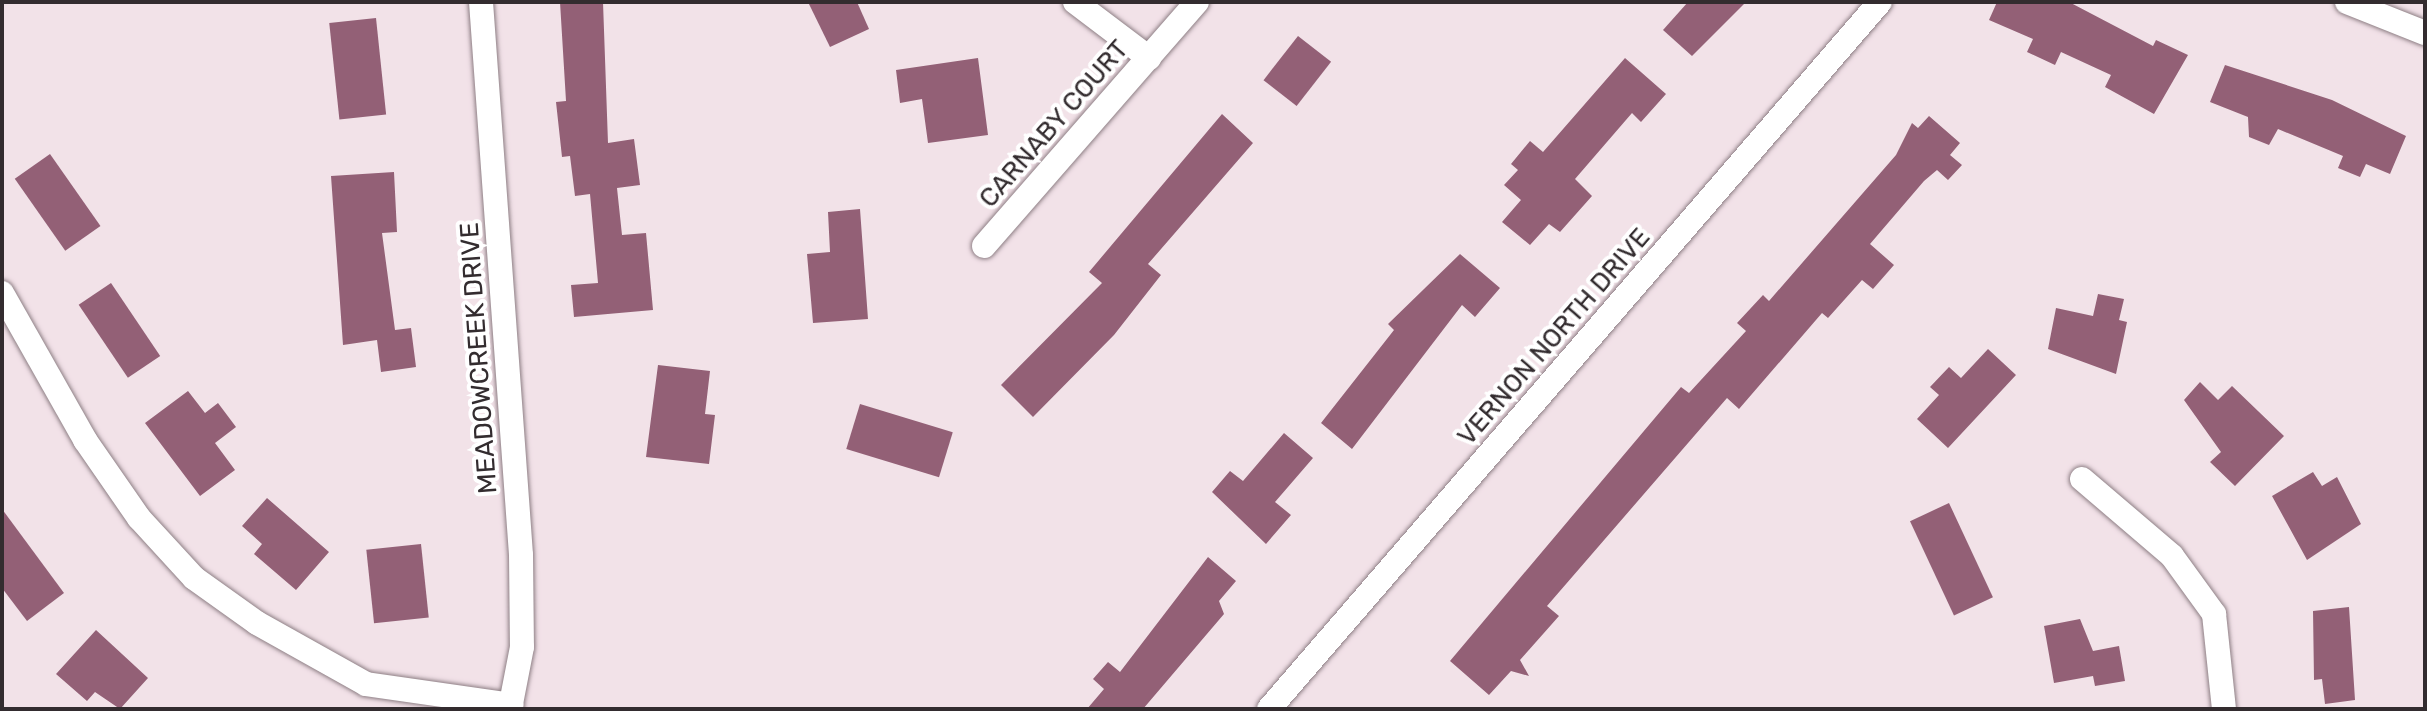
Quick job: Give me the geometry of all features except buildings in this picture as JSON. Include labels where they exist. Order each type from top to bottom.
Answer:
[{"type":"street","name":"MEADOWCREEK DRIVE","points":[[481,2],[521,555],[522,647],[511,707]]},
{"type":"street","points":[[1075,2],[1149,58]]},
{"type":"street","name":"CARNABY COURT","points":[[984,246],[1197,2]]},
{"type":"street","name":"VERNON NORTH DRIVE","points":[[1269,709],[1880,2]]},
{"type":"street","points":[[2347,2],[2425,33]]},
{"type":"street","points":[[2,293],[94,453],[139,518],[194,578],[366,684],[511,707]]},
{"type":"street","points":[[2082,479],[2172,556],[2214,614],[2224,709]]}]
